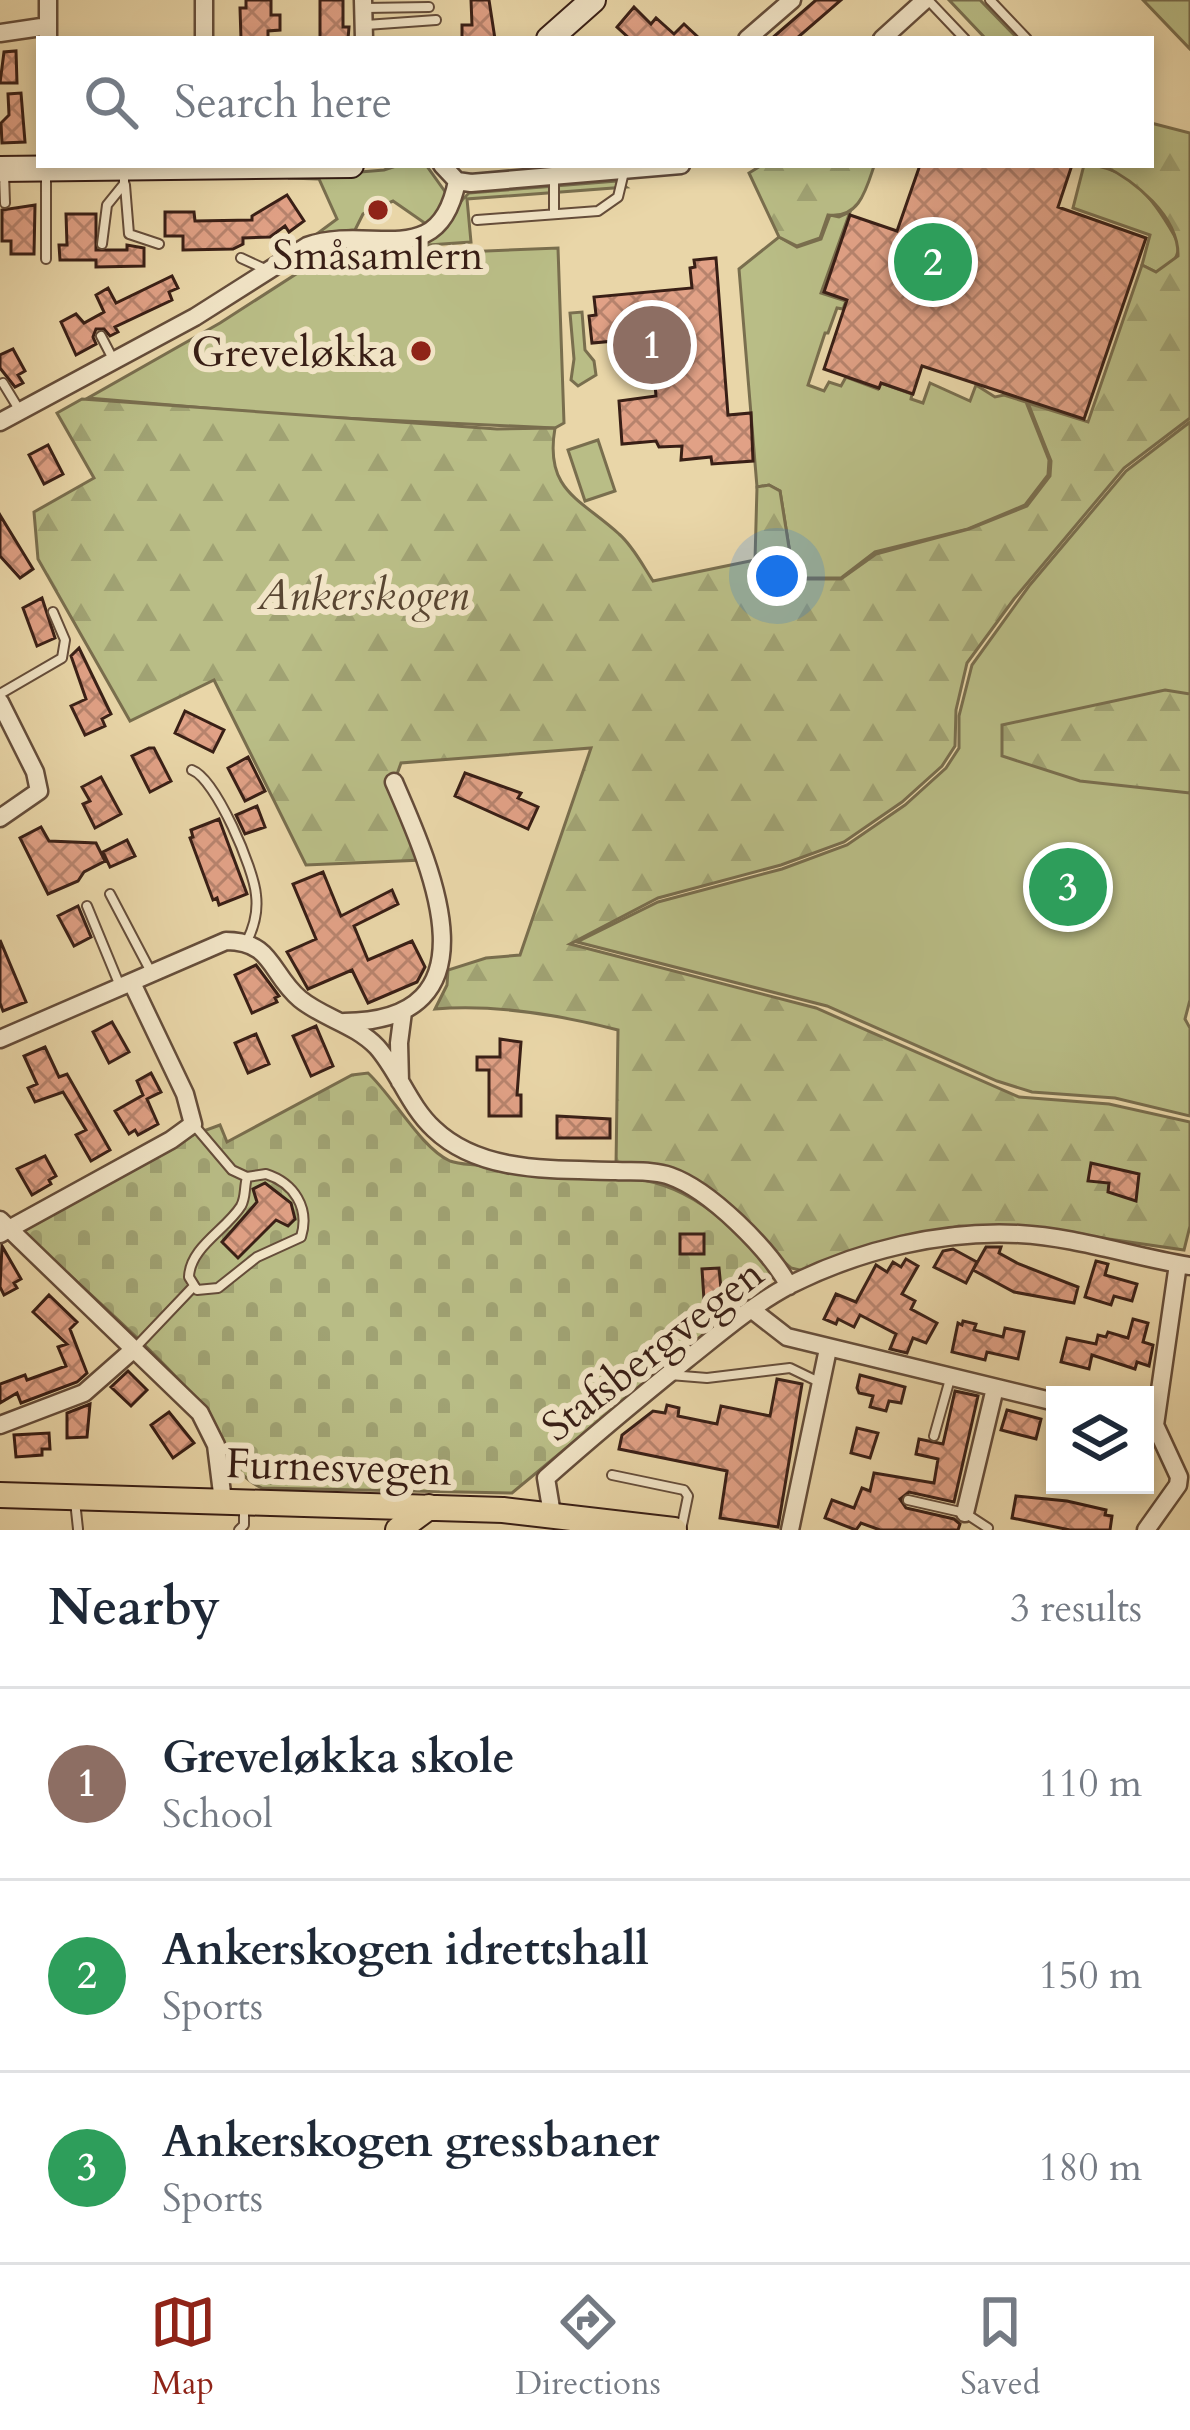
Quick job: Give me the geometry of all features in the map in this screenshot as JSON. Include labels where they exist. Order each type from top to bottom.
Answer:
[{"type":"main road","points":[[552,36],[593,0]]},
{"type":"main road","points":[[2,169],[36,167]]},
{"type":"main road","points":[[56,168],[124,175],[185,168]]},
{"type":"main road","name":"Furnesvegen","points":[[0,1495],[429,1507],[552,1514],[678,1530]]},
{"type":"main road","points":[[398,1530],[429,1507]]},
{"type":"street","points":[[0,33],[48,33],[48,0]]},
{"type":"street","points":[[203,36],[204,0]]},
{"type":"street","points":[[750,36],[792,0]]},
{"type":"street","points":[[885,36],[927,0]]},
{"type":"street","points":[[445,168],[457,181],[644,168]]},
{"type":"street","points":[[6,415],[114,362],[308,246],[327,240],[403,239],[424,234],[448,216],[457,181]]},
{"type":"street","points":[[0,698],[35,772],[39,791],[0,818]]},
{"type":"street","points":[[344,1022],[376,1022],[404,1012],[438,981],[442,949],[432,880],[394,782]]},
{"type":"street","points":[[0,1039],[226,941],[254,945],[304,1002],[344,1022],[377,1048],[432,1128],[459,1149],[532,1168],[667,1174],[695,1188],[778,1266],[790,1286]]},
{"type":"street","points":[[126,985],[185,1094],[193,1124],[3,1228],[200,1413],[210,1428],[234,1502]]},
{"type":"street","points":[[400,1082],[404,1012]]},
{"type":"street","name":"Stafsbergvegen","points":[[552,1514],[546,1478],[730,1324],[790,1286],[867,1256],[965,1233],[1070,1240],[1184,1265]]},
{"type":"street","points":[[1154,1406],[1184,1265]]},
{"type":"street","points":[[751,1310],[788,1337],[1046,1400]]},
{"type":"street","points":[[0,1425],[84,1393],[134,1349]]},
{"type":"street","points":[[790,1530],[828,1349]]},
{"type":"street","points":[[965,1513],[995,1388]]},
{"type":"street","points":[[1146,1530],[1184,1486],[1178,1467],[1154,1431]]},
{"type":"lane","points":[[927,0],[962,36]]},
{"type":"lane","points":[[990,0],[1024,36]]},
{"type":"lane","points":[[363,18],[429,7]]},
{"type":"lane","points":[[363,18],[436,20]]},
{"type":"lane","points":[[46,168],[46,259]]},
{"type":"lane","points":[[2,169],[5,203]]},
{"type":"lane","points":[[477,220],[598,211],[618,196],[624,172]]},
{"type":"lane","points":[[124,175],[128,234],[159,244]]},
{"type":"lane","points":[[102,244],[107,205],[124,175]]},
{"type":"lane","points":[[554,177],[554,214]]},
{"type":"lane","points":[[242,258],[268,271]]},
{"type":"lane","points":[[101,336],[114,362]]},
{"type":"lane","points":[[3,383],[6,415]]},
{"type":"lane","points":[[0,698],[62,658],[64,640],[53,612]]},
{"type":"lane","points":[[192,770],[206,778],[214,792],[256,890],[254,945]]},
{"type":"lane","points":[[110,894],[152,974]]},
{"type":"lane","points":[[87,906],[126,985]]},
{"type":"lane","points":[[193,1124],[232,1170],[247,1178],[274,1176],[298,1197],[304,1210],[301,1237],[257,1257],[218,1288],[203,1291],[194,1286],[189,1267],[245,1199],[247,1178]]},
{"type":"lane","points":[[134,1349],[194,1286]]},
{"type":"lane","points":[[668,1375],[707,1378],[790,1368],[821,1383]]},
{"type":"lane","points":[[934,1436],[950,1378]]},
{"type":"lane","points":[[612,1475],[684,1490],[688,1496],[678,1530]]},
{"type":"lane","points":[[75,1495],[78,1529]]},
{"type":"lane","points":[[908,1500],[965,1513],[988,1528]]},
{"type":"lane","points":[[234,1502],[244,1525],[239,1530]]},
{"type":"green space","points":[[949,0],[980,0],[1015,36],[983,36]]},
{"type":"green space","points":[[1143,0],[1190,0],[1190,49]]},
{"type":"green space","name":"Ankerskogen","points":[[1154,124],[1190,133],[1190,418],[1124,468],[967,663],[956,710],[955,746],[942,766],[902,802],[844,842],[781,865],[658,898],[570,944],[816,1008],[1019,1097],[1109,1104],[1190,1122],[1190,1226],[1184,1250],[1040,1229],[959,1226],[906,1239],[812,1273],[791,1268],[695,1185],[616,1166],[618,1030],[527,1012],[435,1009],[447,985],[448,970],[486,958],[520,955],[591,748],[401,763],[391,791],[422,860],[306,865],[214,680],[130,721],[38,559],[34,512],[94,478],[57,413],[82,399],[497,429],[555,428],[553,449],[560,480],[624,539],[653,581],[755,560],[757,487],[769,485],[780,491],[794,579],[841,579],[876,554],[969,529],[1027,506],[1050,476],[1051,461],[1028,403],[1088,422],[1142,265],[1156,272],[1178,256],[1163,214],[1128,180],[1107,168],[1154,168]]},
{"type":"green space","points":[[428,168],[446,193],[441,212],[426,224],[393,201],[363,214],[355,230],[318,233],[337,219],[319,179],[288,178]]},
{"type":"green space","points":[[757,168],[873,168],[854,208],[828,215],[820,238],[797,246],[779,237],[749,173]]},
{"type":"green space","points":[[1083,168],[1116,172],[1142,190],[1162,215],[1179,244],[1177,255],[1156,272],[1142,265],[1150,235],[1073,208]]},
{"type":"green space","points":[[617,181],[626,187],[467,199],[471,242],[414,246],[446,229],[469,193]]},
{"type":"green space","points":[[850,212],[821,293],[846,301],[843,309],[837,308],[825,333],[808,385],[824,391],[829,382],[841,386],[846,377],[878,389],[881,383],[923,403],[930,383],[970,401],[976,385],[995,397],[1026,402],[1049,460],[1048,475],[1025,505],[968,529],[875,552],[841,578],[794,578],[780,491],[769,485],[757,487],[739,269],[779,237],[797,247],[821,239],[830,215]]},
{"type":"green space","points":[[558,248],[564,423],[555,428],[299,416],[88,398],[220,323],[321,258]]},
{"type":"green space","points":[[582,312],[585,350],[594,361],[596,375],[578,386],[571,380],[570,313]]},
{"type":"green space","points":[[1190,422],[1190,1000],[1185,1019],[1190,1028],[1190,1116],[1115,1098],[1032,1092],[827,1006],[577,942],[658,902],[782,869],[847,845],[905,805],[946,768],[959,748],[959,716],[972,665],[1029,586],[1126,471]]},
{"type":"green space","points":[[598,440],[615,491],[585,501],[568,450]]},
{"type":"green space","points":[[1165,690],[1190,694],[1190,793],[1080,781],[1002,756],[1002,725]]},
{"type":"green space","points":[[368,1073],[428,1145],[450,1161],[554,1176],[614,1176],[670,1188],[700,1203],[731,1228],[774,1276],[512,1493],[262,1488],[241,1473],[211,1418],[183,1384],[22,1231],[195,1134],[220,1125],[227,1142],[352,1075]]},
{"type":"building","points":[[246,0],[271,0],[271,15],[280,15],[280,30],[268,31],[268,36],[241,36],[240,8],[246,8]]},
{"type":"building","points":[[320,0],[343,0],[343,27],[349,27],[348,36],[320,36]]},
{"type":"building","points":[[471,0],[489,0],[495,36],[462,36],[462,25],[472,25]]},
{"type":"building","points":[[816,0],[841,0],[799,36],[774,36]]},
{"type":"building","points":[[634,7],[651,24],[656,18],[674,34],[684,24],[697,36],[627,36],[617,27]]},
{"type":"building","points":[[16,51],[17,83],[0,83],[4,52]]},
{"type":"building","points":[[21,93],[25,142],[2,143],[8,94]]},
{"type":"building","points":[[919,168],[1071,168],[1058,207],[1146,238],[1084,419],[922,366],[913,394],[824,369],[847,300],[824,292],[850,215],[897,231]]},
{"type":"building","points":[[287,195],[304,221],[289,232],[285,226],[270,237],[243,238],[243,244],[233,249],[183,250],[183,236],[165,236],[165,212],[194,212],[195,221],[252,220]]},
{"type":"building","points":[[35,205],[34,254],[11,254],[11,241],[2,241],[2,210]]},
{"type":"building","points":[[66,214],[96,214],[96,250],[127,250],[127,245],[144,248],[144,266],[96,267],[96,260],[60,260],[59,245],[67,245]]},
{"type":"building","points":[[716,258],[728,415],[751,413],[753,461],[681,460],[682,446],[659,447],[656,441],[622,444],[619,401],[656,396],[655,385],[662,382],[658,337],[592,343],[589,316],[596,315],[594,297],[692,288],[694,260]]},
{"type":"building","points":[[172,276],[178,288],[169,292],[172,300],[115,327],[118,332],[110,336],[96,329],[96,344],[76,355],[61,322],[76,314],[84,323],[104,312],[96,295],[108,288],[116,303]]},
{"type":"building","points":[[13,349],[25,371],[18,375],[23,383],[15,387],[0,368],[0,355]]},
{"type":"building","points":[[48,445],[63,474],[44,484],[29,455]]},
{"type":"building","points":[[0,515],[33,569],[20,578],[0,556]]},
{"type":"building","points":[[42,598],[55,638],[37,646],[23,608]]},
{"type":"building","points":[[79,648],[111,714],[102,719],[105,726],[85,735],[71,706],[86,699],[71,656]]},
{"type":"building","points":[[185,711],[224,730],[213,752],[175,733]]},
{"type":"building","points":[[154,748],[171,781],[150,792],[132,756]]},
{"type":"building","points":[[248,757],[265,791],[245,801],[228,768]]},
{"type":"building","points":[[465,773],[521,793],[518,798],[538,807],[528,829],[455,796]]},
{"type":"building","points":[[101,777],[121,814],[95,828],[83,804],[90,801],[82,787]]},
{"type":"building","points":[[257,806],[265,827],[245,834],[236,815]]},
{"type":"building","points":[[219,819],[247,894],[219,905],[190,838],[191,830]]},
{"type":"building","points":[[41,827],[49,841],[96,843],[105,861],[84,872],[78,881],[48,894],[20,838]]},
{"type":"building","points":[[127,840],[135,856],[110,867],[103,852]]},
{"type":"building","points":[[323,872],[341,916],[392,890],[398,904],[354,926],[368,960],[412,941],[425,967],[417,982],[368,1003],[352,970],[308,989],[287,952],[316,939],[293,884]]},
{"type":"building","points":[[78,906],[91,937],[74,946],[58,916]]},
{"type":"building","points":[[0,940],[26,1002],[3,1011],[0,1003]]},
{"type":"building","points":[[256,965],[279,996],[277,1002],[252,1013],[235,975]]},
{"type":"building","points":[[112,1022],[129,1052],[109,1063],[93,1032]]},
{"type":"building","points":[[316,1026],[333,1066],[311,1076],[293,1036]]},
{"type":"building","points":[[256,1034],[269,1064],[248,1073],[235,1043]]},
{"type":"building","points":[[500,1039],[521,1042],[517,1095],[521,1095],[521,1116],[489,1116],[489,1070],[477,1070],[477,1057],[500,1057]]},
{"type":"building","points":[[45,1047],[59,1077],[67,1074],[110,1150],[91,1161],[76,1135],[86,1130],[63,1092],[35,1102],[28,1088],[37,1084],[24,1056]]},
{"type":"building","points":[[151,1073],[161,1092],[147,1099],[158,1124],[138,1135],[135,1130],[129,1134],[115,1111],[143,1095],[137,1081]]},
{"type":"building","points":[[557,1116],[610,1119],[610,1138],[557,1138]]},
{"type":"building","points":[[45,1156],[56,1176],[32,1195],[17,1169]]},
{"type":"building","points":[[1091,1163],[1139,1174],[1136,1201],[1108,1192],[1109,1183],[1088,1181]]},
{"type":"building","points":[[265,1183],[291,1203],[295,1219],[288,1226],[276,1220],[238,1258],[222,1242],[257,1202],[253,1189]]},
{"type":"building","points":[[680,1234],[704,1234],[704,1254],[680,1254]]},
{"type":"building","points":[[2,1246],[21,1279],[14,1283],[17,1288],[4,1295],[0,1287]]},
{"type":"building","points":[[986,1247],[1001,1247],[999,1253],[1019,1264],[1078,1287],[1074,1303],[1014,1292],[973,1270]]},
{"type":"building","points":[[953,1249],[977,1262],[966,1283],[934,1267],[943,1251]]},
{"type":"building","points":[[906,1259],[918,1266],[902,1294],[915,1301],[911,1309],[937,1323],[926,1343],[913,1338],[907,1353],[890,1349],[896,1334],[860,1315],[854,1327],[838,1319],[836,1324],[824,1319],[836,1294],[856,1302],[876,1265],[887,1272],[893,1262],[901,1267]]},
{"type":"building","points":[[1096,1261],[1108,1264],[1105,1275],[1137,1284],[1132,1301],[1114,1296],[1111,1305],[1085,1297]]},
{"type":"building","points":[[719,1268],[722,1299],[704,1300],[702,1269]]},
{"type":"building","points":[[49,1295],[77,1322],[70,1329],[87,1373],[77,1382],[21,1403],[17,1393],[0,1403],[0,1384],[66,1366],[58,1347],[67,1344],[33,1312]]},
{"type":"building","points":[[1133,1319],[1148,1323],[1143,1342],[1153,1345],[1149,1366],[1137,1362],[1135,1369],[1092,1355],[1089,1369],[1061,1362],[1067,1338],[1096,1344],[1098,1335],[1106,1337],[1108,1332],[1128,1338]]},
{"type":"building","points":[[958,1323],[976,1324],[974,1330],[1003,1337],[1005,1328],[1024,1332],[1018,1359],[987,1352],[985,1360],[952,1352]]},
{"type":"building","points":[[128,1371],[147,1390],[131,1406],[111,1387]]},
{"type":"building","points":[[860,1375],[905,1387],[901,1403],[889,1401],[886,1411],[870,1407],[873,1396],[857,1388]]},
{"type":"building","points":[[777,1379],[802,1384],[778,1527],[720,1518],[727,1471],[619,1449],[622,1435],[653,1411],[665,1413],[667,1405],[679,1408],[678,1416],[717,1424],[721,1406],[770,1416]]},
{"type":"building","points":[[955,1391],[978,1396],[954,1502],[909,1492],[900,1499],[906,1508],[954,1519],[960,1524],[958,1530],[880,1530],[861,1523],[856,1530],[825,1518],[832,1500],[854,1508],[862,1488],[870,1491],[874,1473],[934,1483],[938,1459],[916,1454],[919,1439],[943,1444]]},
{"type":"building","points":[[90,1404],[87,1437],[67,1438],[67,1413]]},
{"type":"building","points":[[1007,1410],[1041,1419],[1036,1439],[1001,1430]]},
{"type":"building","points":[[169,1412],[194,1443],[173,1458],[151,1425]]},
{"type":"building","points":[[857,1428],[878,1433],[870,1458],[851,1453]]},
{"type":"building","points":[[49,1433],[50,1449],[42,1449],[42,1455],[16,1457],[14,1435]]},
{"type":"building","points":[[1016,1496],[1106,1510],[1105,1515],[1112,1516],[1110,1530],[1070,1530],[1012,1518]]},
{"type":"place","name":"Småsamlern","points":[[378,210]]},
{"type":"place","name":"Ankerskogen idrettshall","points":[[933,262]]},
{"type":"place","name":"Greveløkka skole","points":[[652,345]]},
{"type":"place","name":"Greveløkka","points":[[421,351]]},
{"type":"place","name":"Ankerskogen gressbaner","points":[[1068,887]]}]
